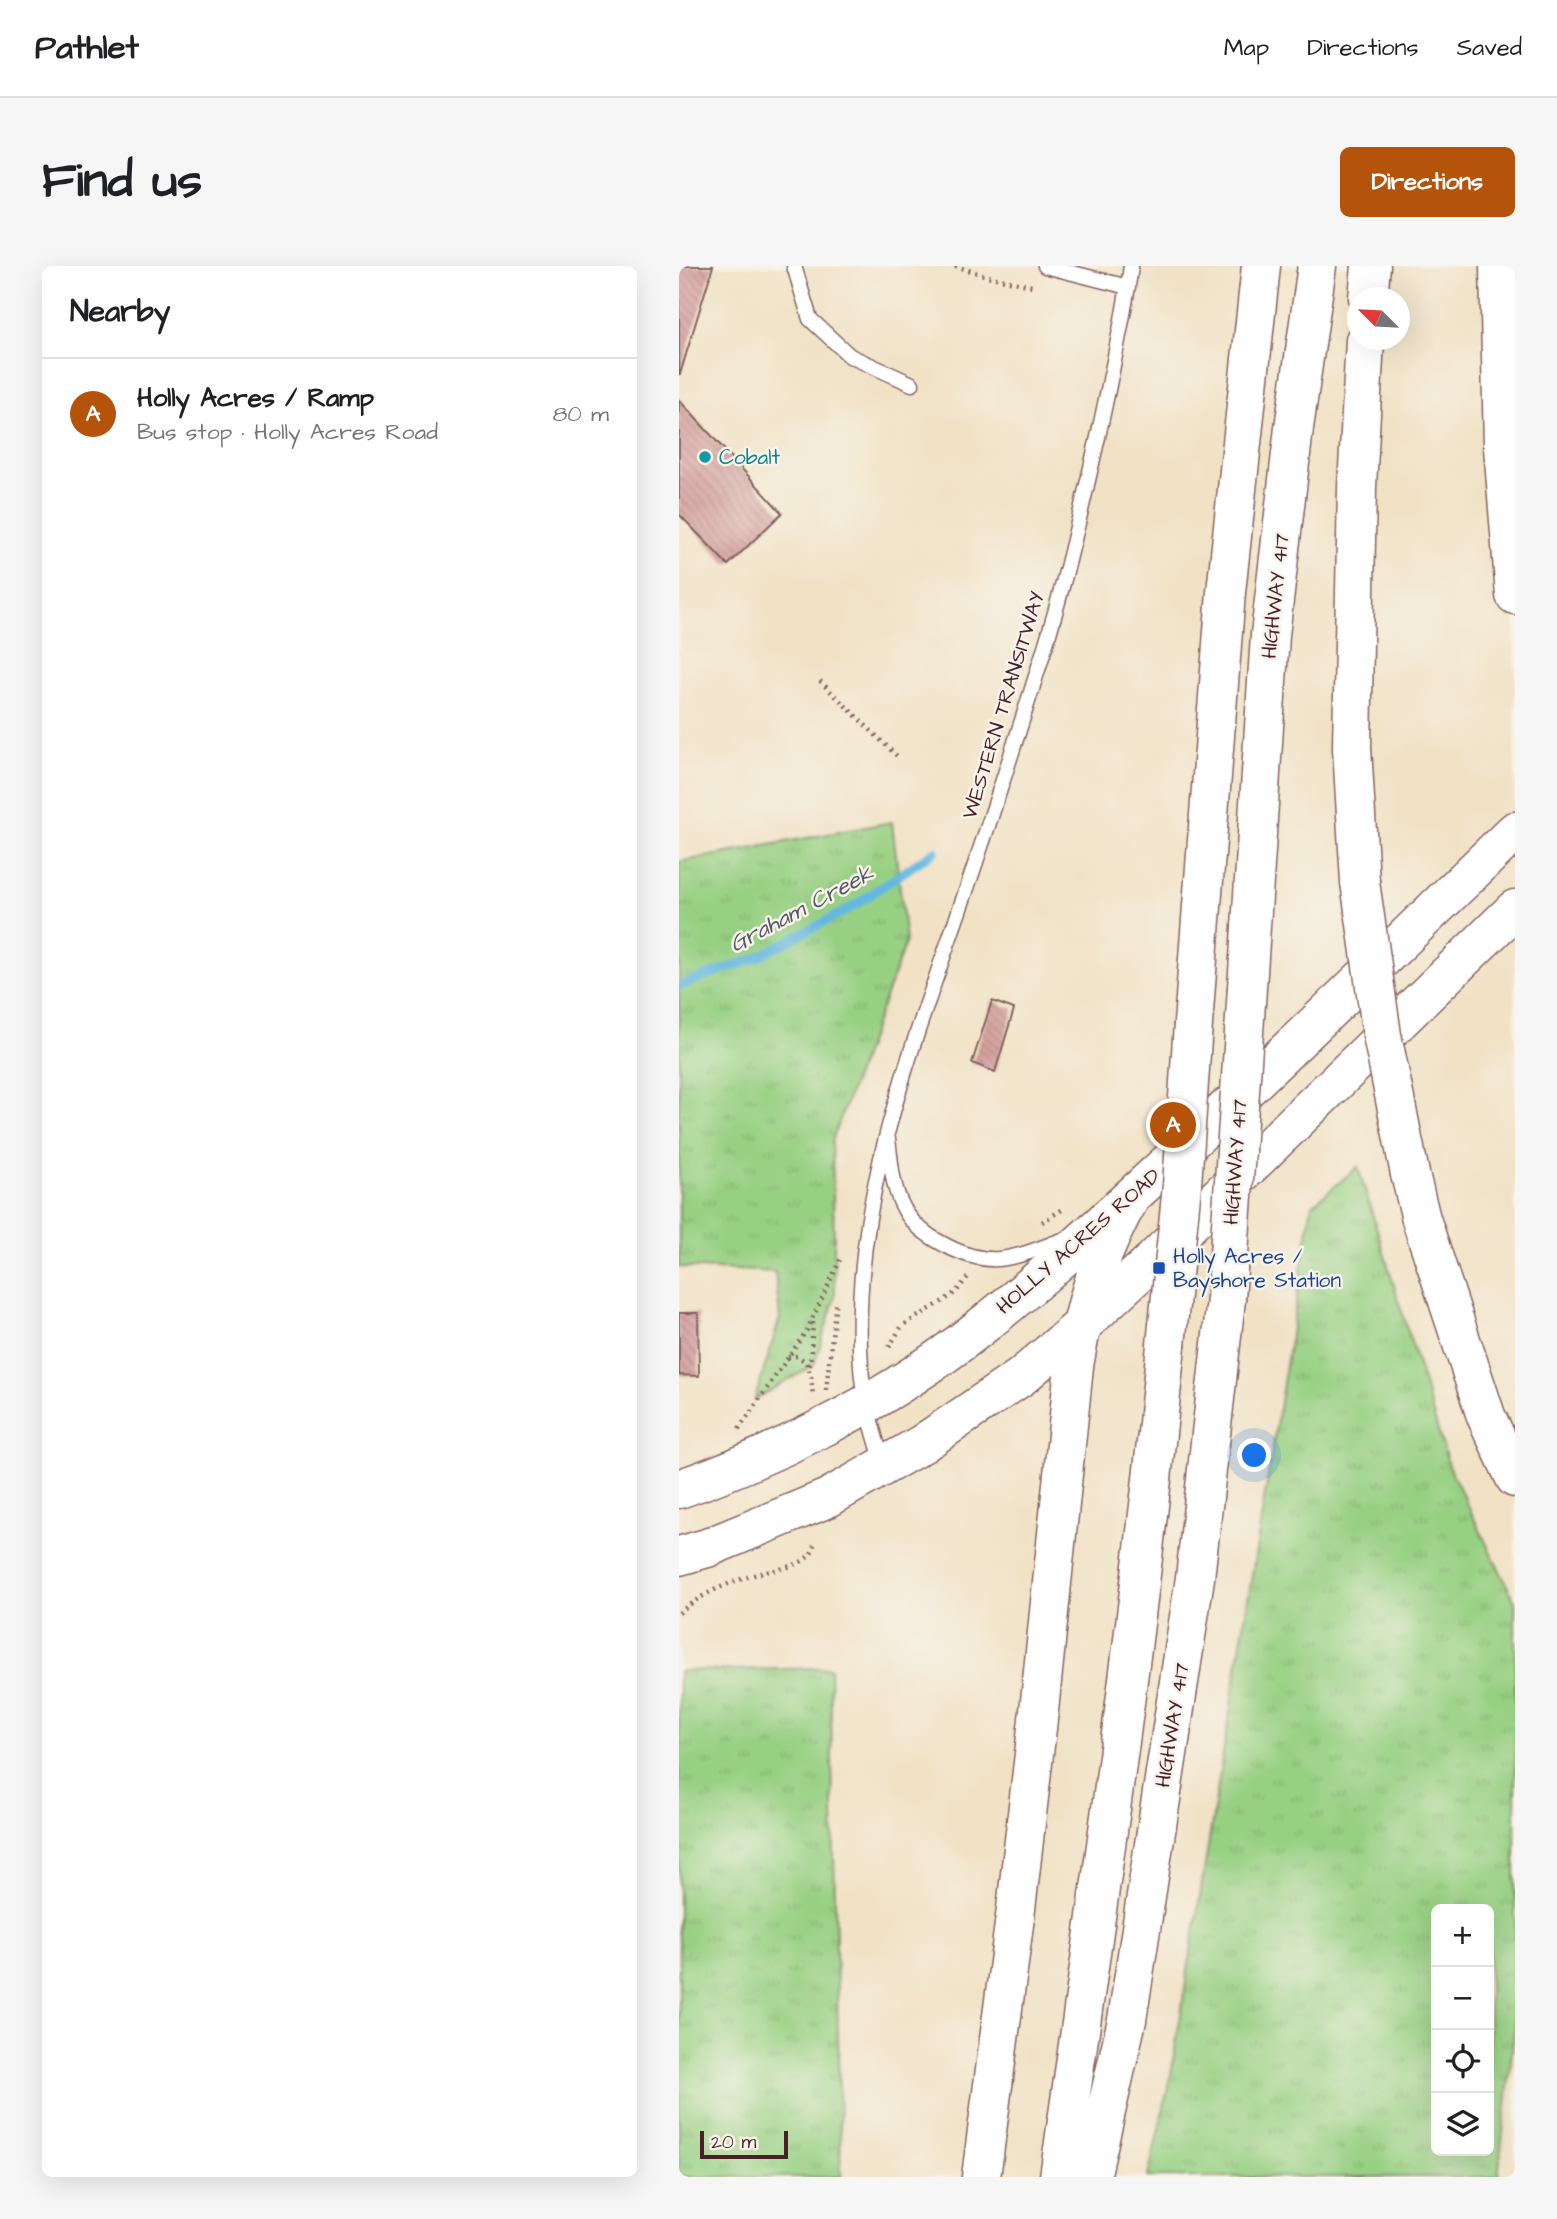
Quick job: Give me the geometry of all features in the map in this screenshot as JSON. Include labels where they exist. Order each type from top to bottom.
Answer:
[{"type":"main road","points":[[1059,2177],[1112,1811],[1151,1496],[1182,1185],[1226,592],[1261,266]]},
{"type":"main road","name":"HIGHWAY 417","points":[[1091,2177],[1127,2020],[1195,1578],[1226,1299],[1269,635],[1317,266]]},
{"type":"main road","points":[[1369,287],[1371,266]]},
{"type":"main road","points":[[1499,266],[1503,447],[1515,595]]},
{"type":"main road","points":[[1364,350],[1357,487],[1353,720],[1360,882],[1382,1035],[1409,1174],[1421,1219],[1486,1416],[1515,1478]]},
{"type":"main road","name":"HOLLY ACRES ROAD","points":[[679,1489],[732,1470],[867,1404],[959,1343],[1102,1224],[1286,1053],[1515,831]]},
{"type":"main road","points":[[679,1556],[707,1548],[815,1504],[884,1467],[1021,1377],[1080,1327],[1184,1230],[1515,909]]},
{"type":"main road","points":[[981,2177],[1019,1883],[1074,1366],[1080,1327],[1098,1264],[1131,1197]]},
{"type":"lane","points":[[794,266],[810,319],[850,356],[912,384]]},
{"type":"lane","points":[[1045,266],[1128,286]]},
{"type":"lane","name":"WESTERN TRANSITWAY","points":[[884,1467],[867,1404],[861,1366],[863,1269],[876,1175],[899,1084],[965,894],[1042,657],[1088,482],[1131,266]]},
{"type":"lane","name":"WESTERN TRANSITWAY","points":[[887,1128],[894,1180],[903,1208],[915,1223],[936,1240],[981,1257],[997,1259],[1032,1252],[1102,1224]]},
{"type":"path","points":[[955,266],[1046,289]]},
{"type":"path","points":[[820,681],[899,758]]},
{"type":"path","points":[[736,1434],[814,1316],[842,1256],[840,1272]]},
{"type":"path","points":[[889,1347],[902,1326],[956,1292],[981,1257]]},
{"type":"path","points":[[825,1391],[837,1295]]},
{"type":"path","points":[[814,1316],[810,1370],[814,1401]]},
{"type":"path","points":[[788,1357],[803,1358],[810,1370]]},
{"type":"path","points":[[679,1613],[694,1600],[725,1585],[794,1564],[808,1557],[815,1537]]},
{"type":"green space","points":[[892,822],[906,941],[832,1141],[835,1297],[814,1365],[755,1399],[780,1318],[775,1272],[679,1267],[679,862]]},
{"type":"green space","points":[[1358,1167],[1449,1467],[1515,1602],[1515,2024],[1498,2177],[1148,2177],[1171,2075],[1312,1205]]},
{"type":"green space","points":[[830,1668],[841,2177],[679,2177],[679,1671]]},
{"type":"building","points":[[679,266],[713,266],[680,374],[679,374]]},
{"type":"building","name":"Cobalt","points":[[679,400],[782,513],[728,565],[679,514]]},
{"type":"building","points":[[992,1001],[1014,1009],[995,1072],[972,1063]]},
{"type":"building","points":[[679,1313],[698,1313],[699,1376],[679,1375]]},
{"type":"waterway","name":"Graham Creek","points":[[679,986],[756,958],[849,909],[935,851]]},
{"type":"place","name":"Cobalt","points":[[705,457]]},
{"type":"place","name":"Holly Acres / Ramp","points":[[1173,1125]]},
{"type":"place","name":"Holly Acres / Bayshore Station","points":[[1159,1268]]}]
